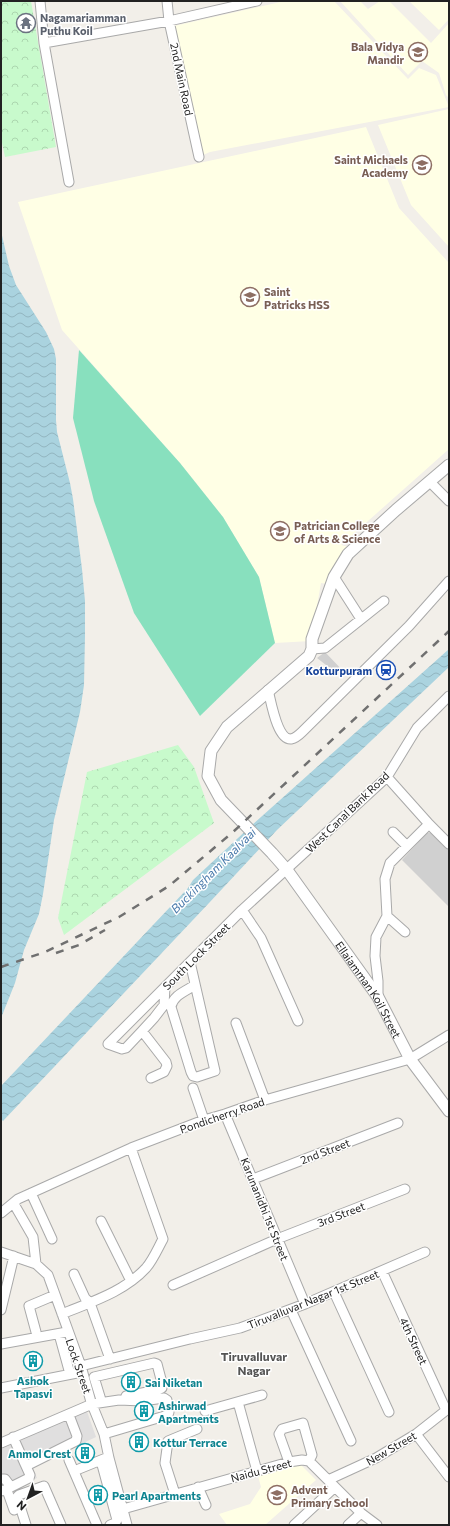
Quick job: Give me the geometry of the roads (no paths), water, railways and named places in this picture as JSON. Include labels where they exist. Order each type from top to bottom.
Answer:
[{"type":"street","points":[[40,1],[44,43],[69,182]]},
{"type":"street","name":"2nd Main Road","points":[[167,1],[169,21],[199,157]]},
{"type":"street","points":[[44,43],[169,21],[257,1]]},
{"type":"street","points":[[384,601],[325,648],[312,649],[312,639],[334,577],[348,554],[449,464]]},
{"type":"street","points":[[430,482],[449,501]]},
{"type":"street","points":[[334,577],[361,619]]},
{"type":"street","points":[[268,690],[276,721],[281,732],[285,737],[290,739],[294,738],[302,732],[409,626],[449,581]]},
{"type":"street","name":"Ellaiamman Koil Street","points":[[312,649],[307,659],[268,690],[227,727],[211,750],[208,776],[221,800],[236,818],[287,870],[378,997],[410,1059],[449,1111]]},
{"type":"street","name":"West Canal Bank Road","points":[[287,870],[387,777],[417,728],[448,700]]},
{"type":"street","points":[[387,777],[449,844]]},
{"type":"street","points":[[378,997],[375,956],[376,937],[387,916],[385,879],[390,863],[429,824]]},
{"type":"street","points":[[393,832],[407,846]]},
{"type":"street","name":"South Lock Street","points":[[142,1031],[126,1048],[122,1049],[108,1044],[242,910],[287,870]]},
{"type":"street","points":[[242,910],[261,938],[298,1021]]},
{"type":"street","points":[[387,916],[405,932]]},
{"type":"street","points":[[190,962],[215,1071],[197,1077],[193,1076],[191,1072],[171,1007],[175,997],[195,985]]},
{"type":"street","points":[[151,1078],[164,1072],[167,1066],[166,1062],[142,1031],[164,1005],[165,987]]},
{"type":"street","points":[[236,1023],[265,1100]]},
{"type":"street","name":"Pondicherry Road","points":[[1,1213],[14,1204],[18,1199],[131,1148],[192,1124],[203,1118],[225,1114],[265,1100],[410,1059],[449,1035]]},
{"type":"street","points":[[193,1088],[203,1118]]},
{"type":"street","name":"Karunanidhi 1st Street","points":[[225,1114],[305,1304]]},
{"type":"street","name":"2nd Street","points":[[253,1179],[398,1123]]},
{"type":"street","points":[[62,1314],[110,1295],[131,1281],[146,1268],[162,1239],[131,1148]]},
{"type":"street","name":"3rd Street","points":[[277,1239],[405,1189]]},
{"type":"street","points":[[31,1193],[52,1239]]},
{"type":"street","points":[[14,1204],[33,1237],[36,1264]]},
{"type":"street","points":[[101,1221],[131,1281]]},
{"type":"street","points":[[173,1284],[277,1239]]},
{"type":"street","name":"Lock Street","points":[[1,1252],[36,1264],[48,1275],[62,1314],[64,1330],[82,1371],[104,1434],[105,1459],[123,1509],[127,1525]]},
{"type":"street","name":"Tiruvalluvar Nagar 1st Street","points":[[1,1388],[82,1371],[110,1359],[240,1328],[291,1310],[382,1272],[425,1252]]},
{"type":"street","points":[[1,1310],[14,1256]]},
{"type":"street","name":"4th Street","points":[[382,1272],[448,1409]]},
{"type":"street","points":[[74,1274],[85,1298],[90,1303],[110,1359]]},
{"type":"street","points":[[334,1292],[389,1412]]},
{"type":"street","points":[[36,1332],[29,1306],[55,1294]]},
{"type":"street","points":[[291,1310],[351,1441]]},
{"type":"street","points":[[1,1342],[36,1332],[59,1328],[64,1330]]},
{"type":"street","points":[[1,1342],[64,1330]]},
{"type":"street","points":[[64,1330],[70,1374]]},
{"type":"street","points":[[1,1443],[69,1415],[92,1403],[162,1388],[157,1364],[154,1363],[94,1377],[82,1371]]},
{"type":"street","points":[[94,1377],[101,1400]]},
{"type":"street","points":[[205,1411],[262,1395]]},
{"type":"street","points":[[92,1403],[119,1400],[142,1401],[164,1398],[167,1400],[168,1415],[104,1434]]},
{"type":"street","points":[[238,1402],[257,1471]]},
{"type":"street","name":"New Street","points":[[328,1480],[376,1458],[416,1434],[448,1409]]},
{"type":"street","points":[[25,1464],[28,1465],[76,1441],[77,1436],[69,1415]]},
{"type":"street","points":[[289,1462],[279,1434],[282,1429],[303,1423],[312,1455],[309,1461],[361,1513],[376,1525]]},
{"type":"street","points":[[175,1494],[165,1463],[168,1441],[197,1429]]},
{"type":"street","points":[[416,1434],[449,1478]]},
{"type":"street","points":[[1,1479],[5,1479],[11,1487],[29,1478],[30,1475],[13,1437]]},
{"type":"street","points":[[74,1471],[105,1459],[117,1520],[115,1524],[110,1525]]},
{"type":"street","points":[[69,1460],[97,1525]]},
{"type":"street","name":"Naidu Street","points":[[123,1509],[289,1462],[302,1460],[309,1461]]},
{"type":"street","points":[[26,1525],[16,1498],[17,1495],[44,1486],[61,1525]]},
{"type":"street","points":[[198,1487],[206,1505]]},
{"type":"street","points":[[294,1525],[335,1487]]},
{"type":"street","points":[[1,1491],[4,1490],[8,1492],[19,1525]]},
{"type":"street","points":[[348,1525],[361,1513]]},
{"type":"water","points":[[1,231],[9,266],[16,285],[46,332],[54,349],[56,359],[57,432],[73,499],[85,601],[85,636],[84,685],[80,712],[54,820],[39,914],[24,950],[15,983],[1,1018]]},
{"type":"water","name":"Buckingham Kaalvaai","points":[[449,649],[449,667],[277,830],[3,1121],[1,1119],[1,1086],[188,888],[193,880],[252,825]]},
{"type":"railway","points":[[1,967],[45,952],[119,917],[169,886],[233,832],[449,631]]},
{"type":"railway","points":[[56,953],[79,945],[105,930]]},
{"type":"place","name":"Nagamariamman Puthu Koil","points":[[26,23]]},
{"type":"place","name":"Bala Vidya Mandir","points":[[418,52]]},
{"type":"place","name":"Saint Michaels Academy","points":[[422,165]]},
{"type":"place","name":"Saint Patricks HSS","points":[[250,297]]},
{"type":"place","name":"Patrician College of Arts & Science","points":[[280,531]]},
{"type":"place","name":"Kotturpuram","points":[[386,670]]},
{"type":"place","name":"Ashok Tapasvi","points":[[33,1361]]},
{"type":"place","name":"Sai Niketan","points":[[131,1382]]},
{"type":"place","name":"Ashirwad Apartments","points":[[144,1411]]},
{"type":"place","name":"Kottur Terrace","points":[[139,1442]]},
{"type":"place","name":"Anmol Crest","points":[[85,1453]]},
{"type":"place","name":"Pearl Apartments","points":[[98,1495]]},
{"type":"place","name":"Advent Primary School","points":[[277,1495]]},
{"type":"district","name":"Tiruvalluvar Nagar","points":[[254,1363]]}]
